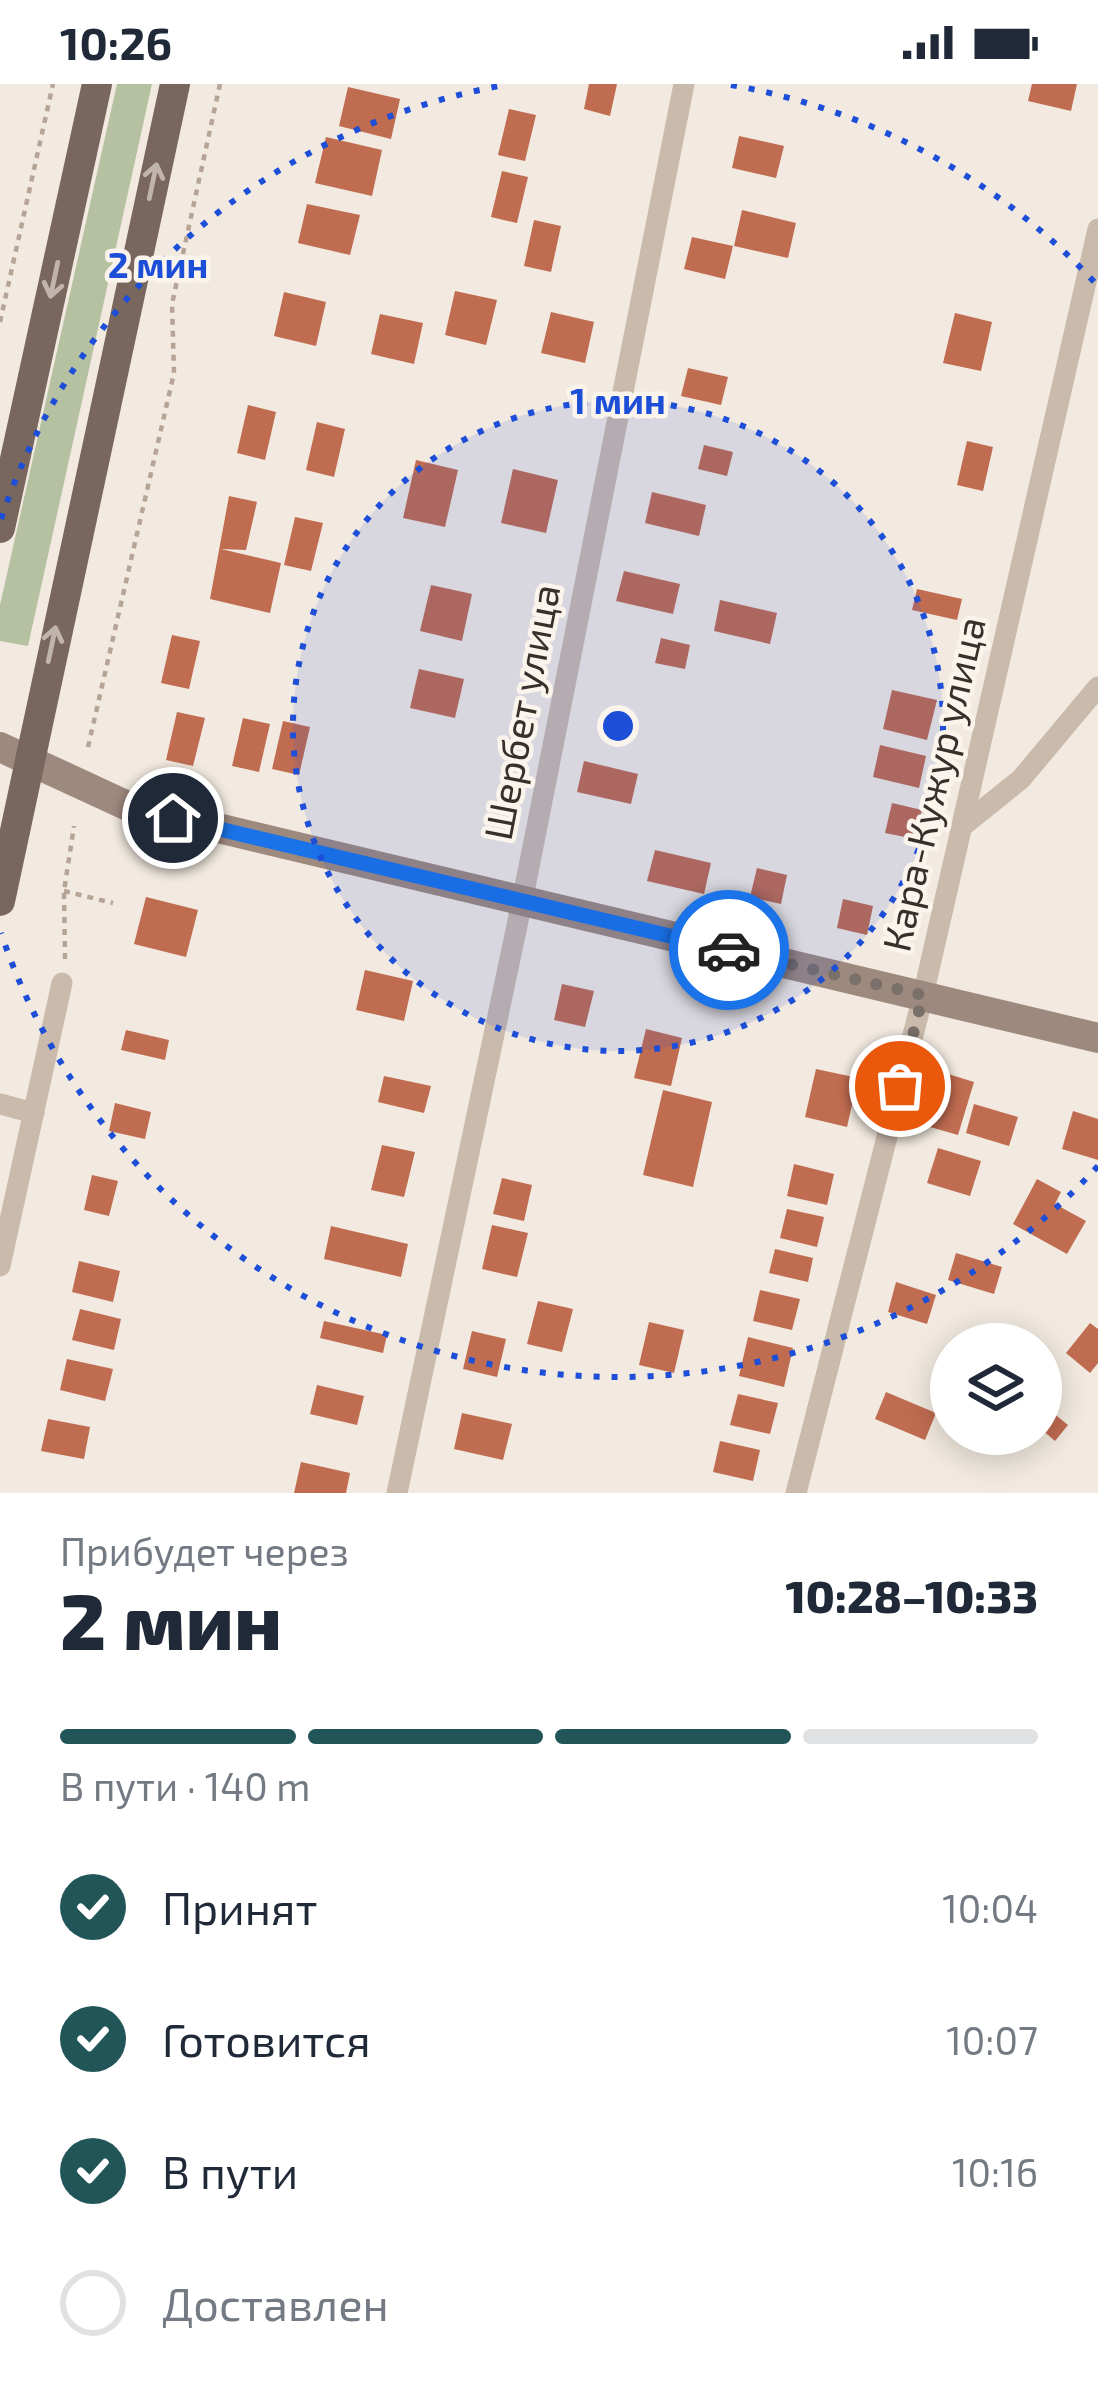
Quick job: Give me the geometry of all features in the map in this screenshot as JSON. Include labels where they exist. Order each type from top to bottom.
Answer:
[{"type":"main road","points":[[0,528],[97,84]]},
{"type":"main road","points":[[0,902],[175,84]]},
{"type":"street","name":"Шербет улица","points":[[397,1493],[684,84]]},
{"type":"street","name":"Кара-Кужур улица","points":[[796,1493],[923,995],[1098,229]]},
{"type":"street","points":[[960,828],[1021,779],[1098,687]]},
{"type":"street","points":[[0,725],[29,759]]},
{"type":"street","points":[[0,746],[130,808],[1098,1038]]},
{"type":"street","points":[[0,1266],[62,982]]},
{"type":"street","points":[[0,1104],[34,1113]]},
{"type":"path","points":[[0,322],[53,84]]},
{"type":"path","points":[[88,747],[174,373],[172,304],[220,84]]},
{"type":"path","points":[[62,982],[68,935],[64,891],[74,826]]},
{"type":"path","points":[[64,891],[112,903]]},
{"type":"green space","points":[[117,84],[152,84],[28,646],[0,641],[0,605]]},
{"type":"building","points":[[589,84],[617,84],[610,116],[584,109]]},
{"type":"building","points":[[1032,84],[1077,84],[1071,111],[1028,101]]},
{"type":"building","points":[[348,87],[400,99],[391,139],[339,126]]},
{"type":"building","points":[[509,109],[536,115],[525,161],[498,155]]},
{"type":"building","points":[[739,136],[784,146],[776,178],[732,168]]},
{"type":"building","points":[[326,137],[382,150],[372,196],[315,183]]},
{"type":"building","points":[[502,171],[528,177],[517,223],[491,217]]},
{"type":"building","points":[[307,204],[360,215],[350,255],[298,243]]},
{"type":"building","points":[[742,210],[796,223],[788,258],[734,246]]},
{"type":"building","points":[[534,220],[561,226],[551,272],[524,266]]},
{"type":"building","points":[[692,237],[733,246],[725,279],[684,269]]},
{"type":"building","points":[[455,291],[497,300],[486,345],[445,335]]},
{"type":"building","points":[[284,292],[326,302],[316,346],[274,336]]},
{"type":"building","points":[[551,312],[594,322],[585,363],[541,353]]},
{"type":"building","points":[[955,313],[992,322],[981,371],[943,363]]},
{"type":"building","points":[[380,314],[423,323],[414,364],[371,354]]},
{"type":"building","points":[[688,368],[728,377],[721,405],[681,396]]},
{"type":"building","points":[[248,405],[276,412],[265,460],[237,453]]},
{"type":"building","points":[[317,422],[345,429],[334,477],[306,470]]},
{"type":"building","points":[[967,441],[993,447],[983,491],[957,485]]},
{"type":"building","points":[[704,445],[733,452],[727,476],[698,469]]},
{"type":"building","points":[[416,460],[458,470],[445,527],[403,518]]},
{"type":"building","points":[[513,469],[558,480],[546,533],[501,523]]},
{"type":"building","points":[[652,492],[706,505],[699,536],[645,523]]},
{"type":"building","points":[[229,496],[257,502],[246,550],[221,549],[281,563],[270,613],[210,599]]},
{"type":"building","points":[[295,517],[323,523],[311,571],[284,565]]},
{"type":"building","points":[[624,571],[680,584],[673,614],[616,601]]},
{"type":"building","points":[[431,585],[472,594],[462,641],[420,631]]},
{"type":"building","points":[[917,589],[962,599],[957,620],[912,610]]},
{"type":"building","points":[[720,600],[777,613],[770,644],[714,631]]},
{"type":"building","points":[[172,635],[200,641],[189,689],[161,683]]},
{"type":"building","points":[[661,638],[690,645],[685,669],[655,663]]},
{"type":"building","points":[[419,669],[464,679],[455,718],[410,708]]},
{"type":"building","points":[[892,690],[937,700],[927,740],[883,729]]},
{"type":"building","points":[[177,712],[205,718],[193,766],[166,760]]},
{"type":"building","points":[[243,718],[270,724],[259,772],[232,766]]},
{"type":"building","points":[[283,721],[310,727],[299,775],[272,769]]},
{"type":"building","points":[[880,745],[926,756],[919,788],[873,777]]},
{"type":"building","points":[[584,761],[638,774],[631,804],[577,792]]},
{"type":"building","points":[[892,803],[922,810],[915,839],[885,833]]},
{"type":"building","points":[[655,850],[711,863],[704,894],[647,881]]},
{"type":"building","points":[[757,868],[787,875],[781,904],[750,897]]},
{"type":"building","points":[[146,897],[198,910],[186,957],[134,944]]},
{"type":"building","points":[[843,899],[873,906],[867,935],[837,928]]},
{"type":"building","points":[[365,970],[413,981],[404,1021],[356,1010]]},
{"type":"building","points":[[562,984],[594,991],[585,1027],[554,1020]]},
{"type":"building","points":[[646,1029],[682,1038],[671,1086],[634,1078]]},
{"type":"building","points":[[126,1030],[169,1040],[165,1060],[121,1050]]},
{"type":"building","points":[[816,1069],[858,1078],[847,1127],[805,1117]]},
{"type":"building","points":[[932,1069],[974,1082],[958,1135],[916,1123]]},
{"type":"building","points":[[384,1076],[431,1086],[424,1113],[378,1102]]},
{"type":"building","points":[[663,1090],[712,1102],[693,1187],[643,1175]]},
{"type":"building","points":[[115,1103],[151,1112],[145,1139],[109,1131]]},
{"type":"building","points":[[974,1104],[1018,1117],[1009,1146],[966,1133]]},
{"type":"building","points":[[1073,1111],[1098,1119],[1098,1160],[1062,1149]]},
{"type":"building","points":[[382,1145],[415,1152],[404,1197],[371,1190]]},
{"type":"building","points":[[938,1148],[981,1161],[970,1196],[927,1183]]},
{"type":"building","points":[[794,1164],[834,1174],[827,1205],[787,1196]]},
{"type":"building","points":[[92,1175],[118,1181],[109,1216],[84,1210]]},
{"type":"building","points":[[502,1178],[532,1185],[524,1221],[493,1214]]},
{"type":"building","points":[[1037,1179],[1061,1192],[1055,1204],[1086,1221],[1067,1254],[1013,1224]]},
{"type":"building","points":[[787,1209],[824,1217],[817,1247],[780,1238]]},
{"type":"building","points":[[492,1225],[528,1233],[517,1277],[482,1269]]},
{"type":"building","points":[[331,1226],[408,1244],[401,1277],[324,1259]]},
{"type":"building","points":[[775,1249],[813,1258],[808,1282],[769,1273]]},
{"type":"building","points":[[956,1253],[1002,1267],[994,1294],[948,1280]]},
{"type":"building","points":[[79,1261],[120,1271],[113,1302],[72,1292]]},
{"type":"building","points":[[896,1282],[936,1295],[927,1324],[888,1312]]},
{"type":"building","points":[[760,1290],[800,1299],[792,1330],[753,1321]]},
{"type":"building","points":[[538,1301],[573,1309],[562,1352],[527,1344]]},
{"type":"building","points":[[80,1309],[121,1319],[114,1350],[72,1340]]},
{"type":"building","points":[[324,1321],[387,1335],[383,1353],[320,1338]]},
{"type":"building","points":[[649,1322],[684,1330],[674,1373],[639,1365]]},
{"type":"building","points":[[1090,1323],[1098,1329],[1098,1363],[1090,1373],[1066,1353]]},
{"type":"building","points":[[472,1331],[506,1339],[497,1377],[463,1369]]},
{"type":"building","points":[[748,1337],[793,1348],[784,1387],[739,1376]]},
{"type":"building","points":[[67,1359],[113,1369],[105,1401],[60,1390]]},
{"type":"building","points":[[317,1385],[364,1396],[357,1425],[310,1414]]},
{"type":"building","points":[[886,1392],[930,1410],[930,1428],[925,1440],[875,1419]]},
{"type":"building","points":[[738,1394],[778,1403],[770,1434],[730,1425]]},
{"type":"building","points":[[462,1413],[512,1424],[503,1460],[454,1449]]},
{"type":"building","points":[[48,1419],[90,1427],[84,1459],[41,1451]]},
{"type":"building","points":[[720,1441],[760,1450],[753,1481],[713,1472]]},
{"type":"building","points":[[301,1462],[350,1473],[346,1493],[294,1493]]},
{"type":"way so far","points":[[729,950],[923,995],[900,1086]]},
{"type":"route","points":[[173,818],[729,950]]}]
